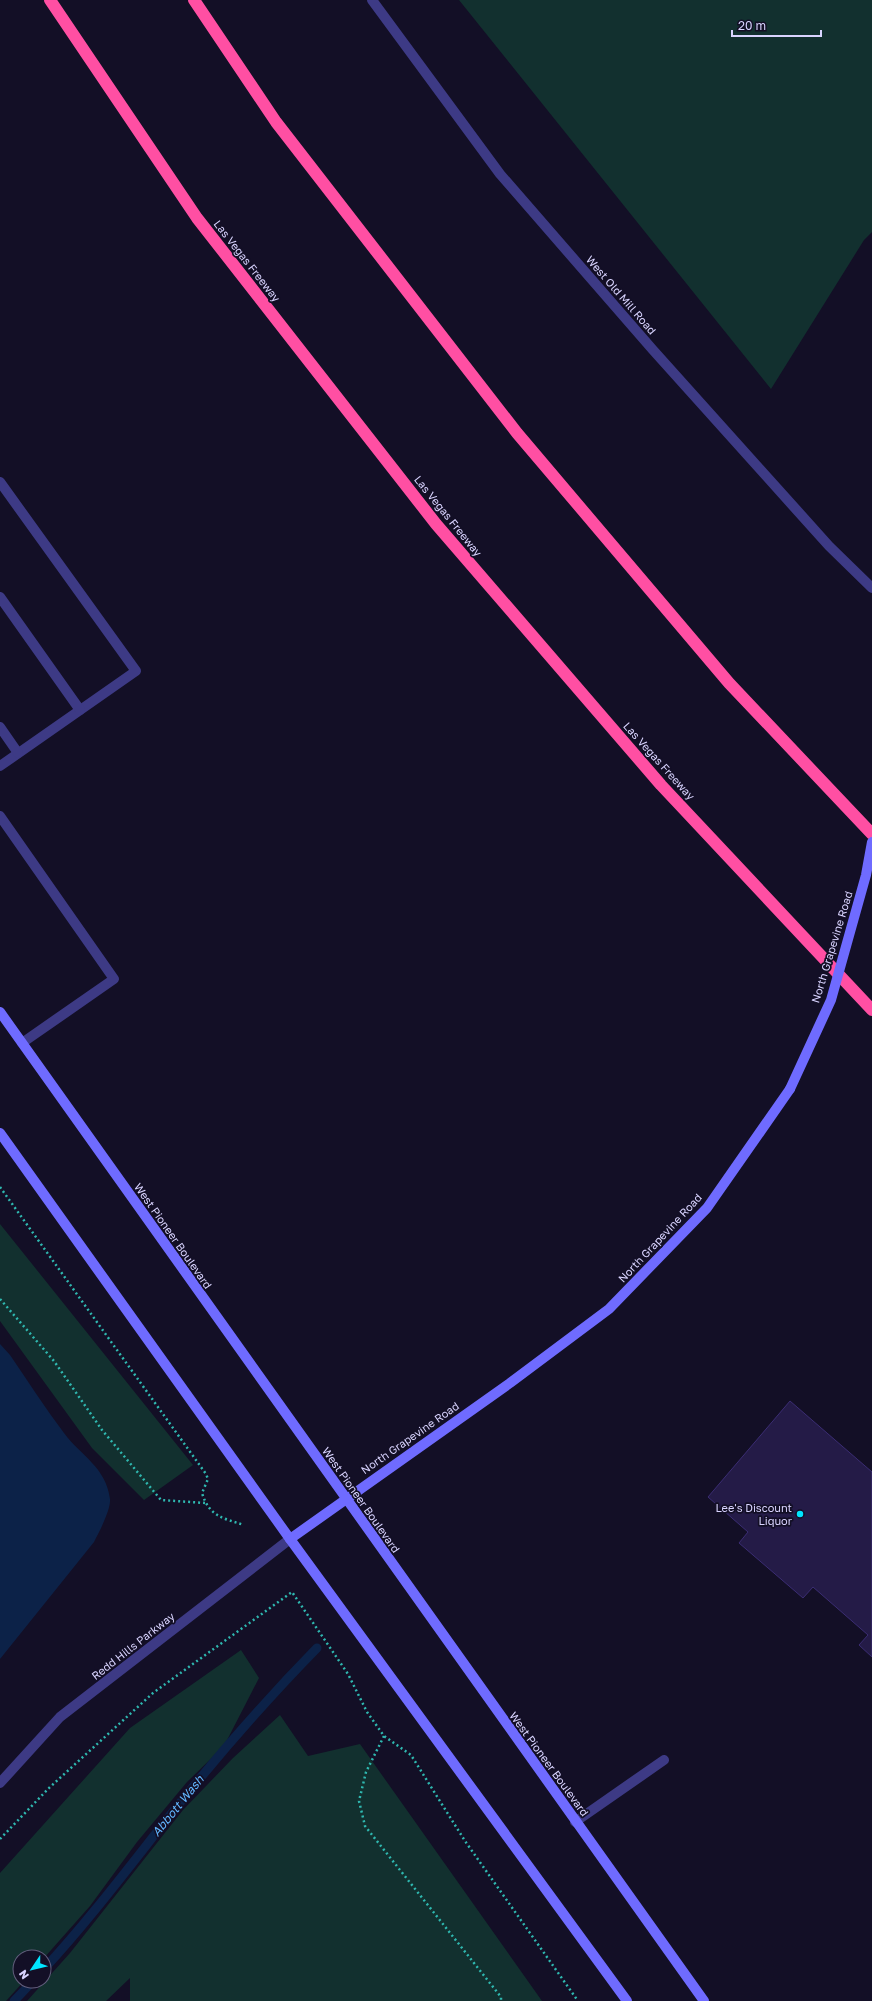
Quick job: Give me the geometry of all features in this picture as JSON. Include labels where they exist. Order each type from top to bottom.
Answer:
[{"type":"highway","name":"Las Vegas Freeway","points":[[50,0],[197,218],[436,524],[661,785],[872,1010]]},
{"type":"highway","points":[[194,0],[276,122],[517,433],[729,683],[872,834]]},
{"type":"main road","name":"North Grapevine Road","points":[[290,1539],[510,1383],[609,1309],[707,1208],[790,1089],[831,1000],[866,875],[872,842]]},
{"type":"main road","name":"West Pioneer Boulevard","points":[[0,1012],[345,1499],[704,2001]]},
{"type":"main road","points":[[0,1133],[290,1539],[627,2001]]},
{"type":"street","name":"West Old Mill Road","points":[[372,0],[500,174],[653,350],[829,546],[872,588]]},
{"type":"street","points":[[0,482],[136,671],[0,766]]},
{"type":"street","points":[[0,597],[80,710]]},
{"type":"street","points":[[0,727],[18,753]]},
{"type":"street","points":[[0,816],[114,979],[22,1043]]},
{"type":"street","name":"Redd Hills Parkway","points":[[0,1783],[60,1717],[290,1539]]},
{"type":"street","points":[[575,1822],[664,1760]]},
{"type":"path","points":[[0,1187],[206,1474],[208,1479],[202,1493],[205,1504],[217,1516],[244,1525]]},
{"type":"path","points":[[0,1300],[54,1360],[102,1430],[161,1500],[205,1504]]},
{"type":"path","points":[[0,1839],[49,1788],[153,1693],[292,1592],[348,1674],[367,1712],[384,1736],[411,1755],[465,1841],[578,2001]]},
{"type":"path","points":[[384,1736],[366,1772],[359,1801],[365,1826],[496,1991],[501,2001]]},
{"type":"green space","points":[[459,0],[872,0],[872,232],[864,240],[771,389]]},
{"type":"green space","points":[[0,1224],[193,1465],[144,1500],[92,1448],[0,1321]]},
{"type":"green space","points":[[241,1650],[259,1678],[224,1746],[187,1782],[137,1842],[90,1906],[52,1949],[12,1949],[12,1989],[17,1989],[6,2001],[0,2001],[0,1873],[130,1728]]},
{"type":"green space","points":[[280,1715],[308,1756],[360,1744],[542,2001],[130,2001],[130,1978],[106,2001],[27,2001],[38,1989],[52,1989],[52,1973],[70,1953],[183,1810],[233,1758]]},
{"type":"water","points":[[0,1344],[10,1355],[64,1433],[104,1478],[108,1488],[110,1504],[102,1527],[94,1542],[0,1659]]},
{"type":"building","name":"Lee's Discount Liquor","points":[[790,1401],[872,1472],[872,1657],[859,1645],[868,1635],[813,1587],[803,1598],[739,1543],[748,1532],[708,1497]]},
{"type":"waterway","name":"Abbott Wash","points":[[52,1960],[95,1910],[175,1809],[227,1747],[317,1648]]},
{"type":"waterway","name":"Abbott Wash","points":[[14,2001],[25,1989]]},
{"type":"place","name":"Lee's Discount Liquor","points":[[800,1514]]}]
